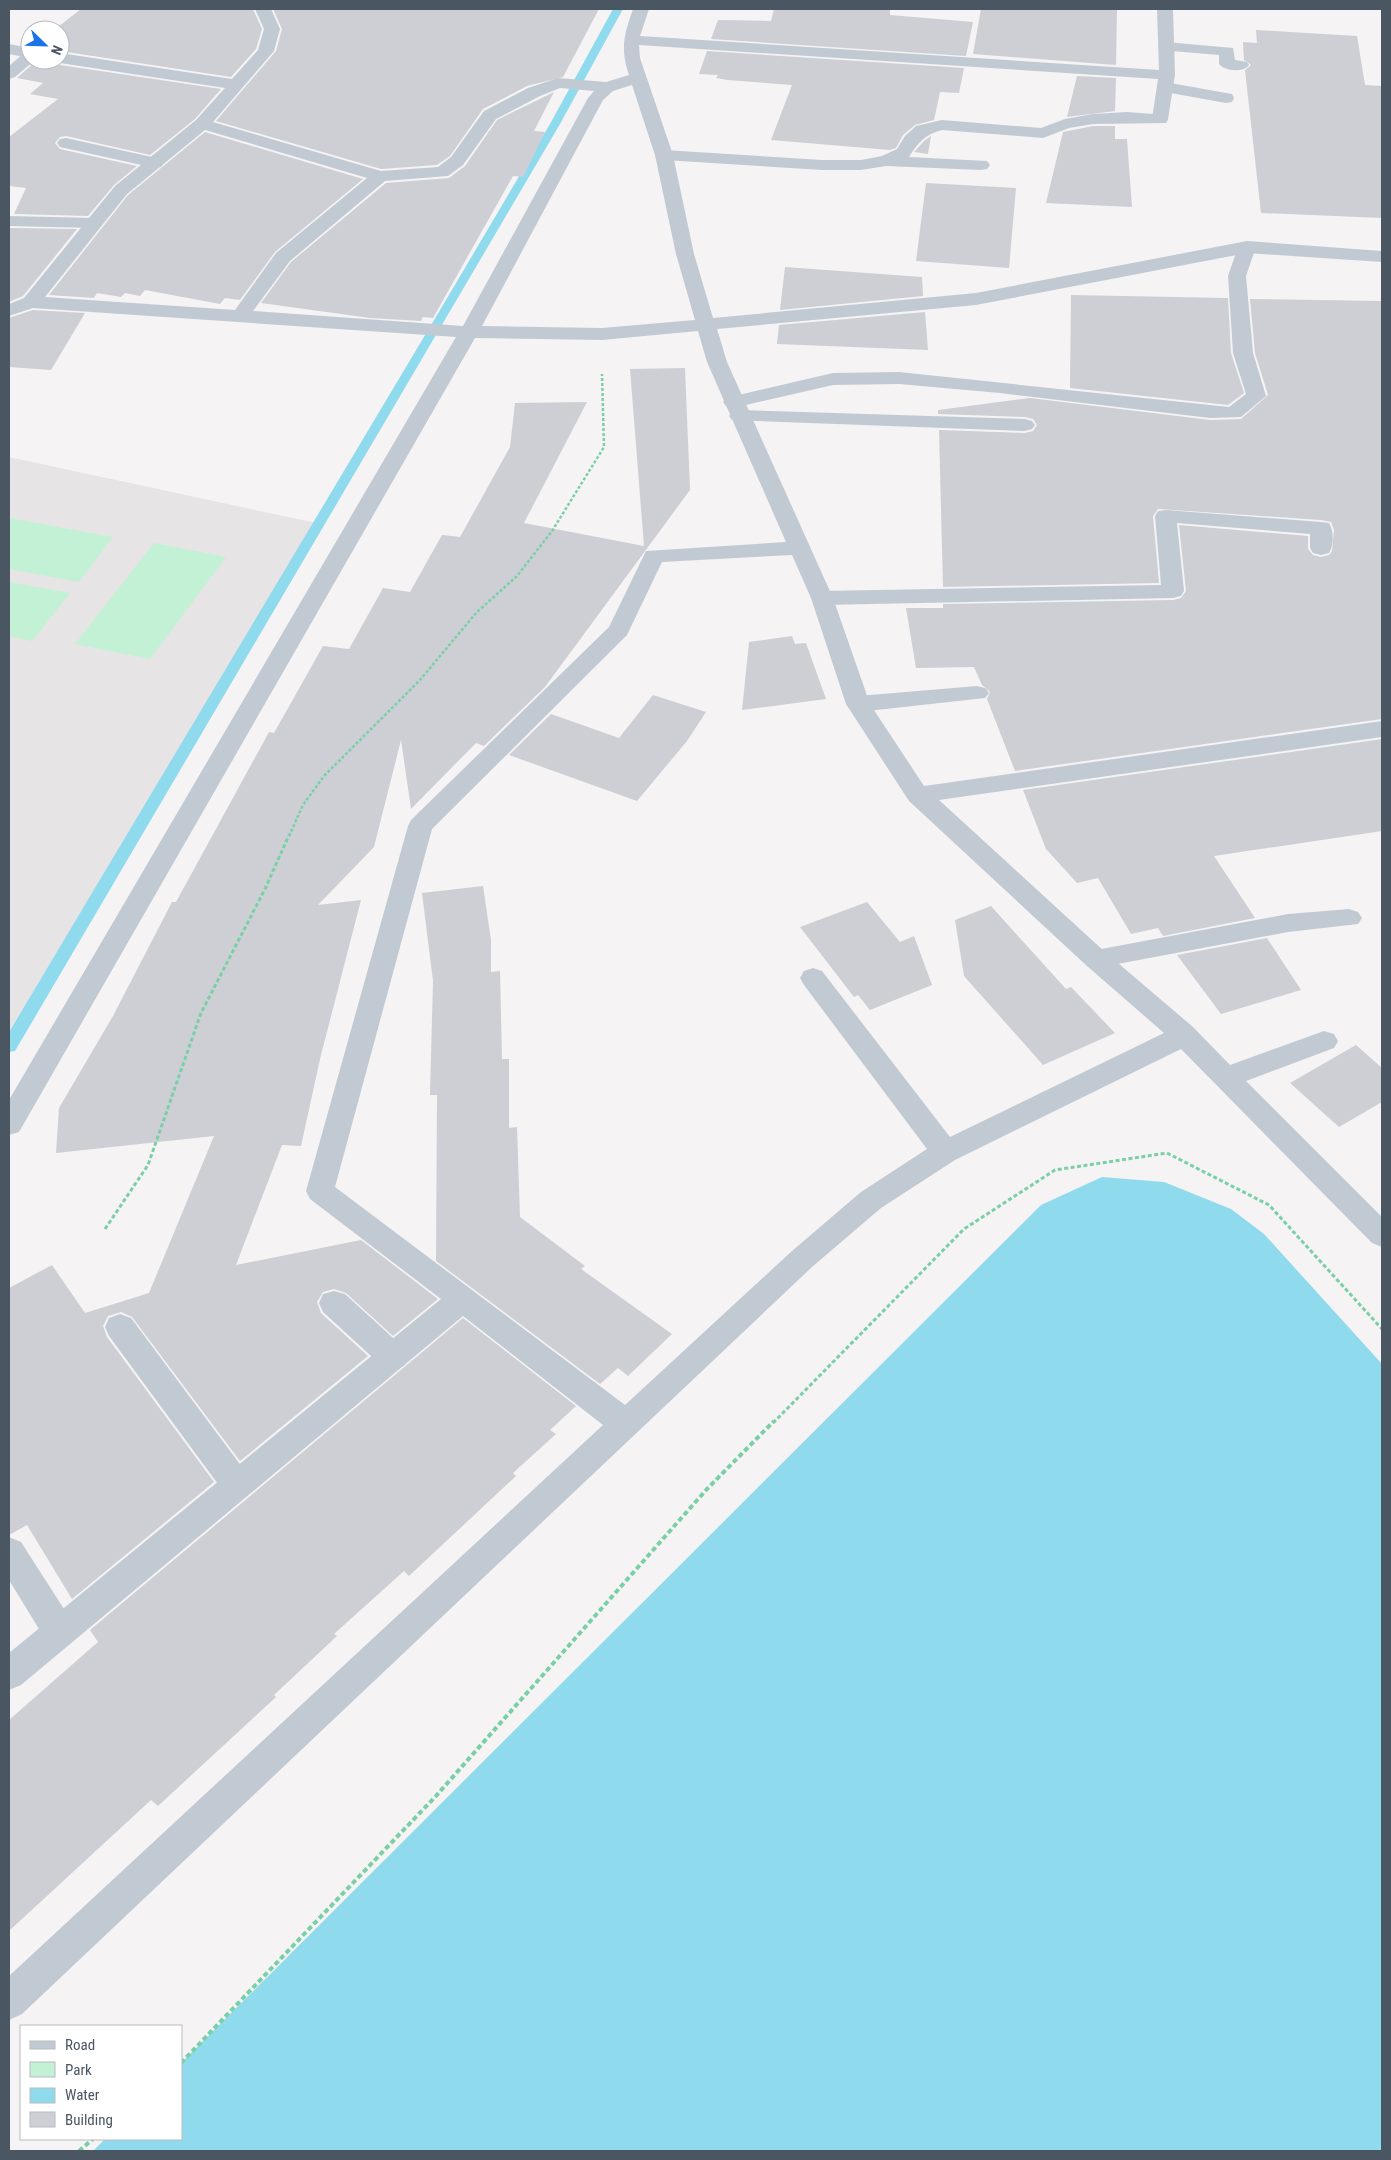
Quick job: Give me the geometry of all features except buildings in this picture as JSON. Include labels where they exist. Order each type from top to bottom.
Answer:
[{"type":"street","points":[[30,302],[121,190],[202,124],[266,51],[272,29],[263,9]]},
{"type":"street","points":[[641,9],[630,40],[632,58],[637,78],[664,155],[685,254],[705,325],[717,362],[736,409],[801,548],[822,598],[858,704],[918,795],[1096,959],[1183,1034],[1381,1232]]},
{"type":"street","points":[[664,155],[822,165],[861,165],[886,160],[903,153],[911,140],[922,130],[942,125],[1043,133],[1065,124],[1093,119],[1127,117],[1160,119],[1166,81],[1165,9]]},
{"type":"street","points":[[630,40],[1166,81],[1226,98]]},
{"type":"street","points":[[1166,47],[1227,51],[1227,64],[1241,65]]},
{"type":"street","points":[[70,60],[238,85]]},
{"type":"street","points":[[9,74],[20,64]]},
{"type":"street","points":[[202,124],[380,176],[442,172],[457,161],[490,115],[534,92],[558,84],[607,87],[637,78]]},
{"type":"street","points":[[9,1124],[469,332],[596,98],[607,87]]},
{"type":"street","points":[[66,143],[155,163]]},
{"type":"street","points":[[886,160],[981,165]]},
{"type":"street","points":[[241,315],[283,257],[380,176]]},
{"type":"street","points":[[9,221],[94,222]]},
{"type":"street","points":[[736,409],[833,379],[899,378],[1000,386],[1210,412],[1234,413],[1256,396],[1243,354],[1236,276],[1246,247]]},
{"type":"street","points":[[9,310],[30,302],[469,332],[602,334],[976,299],[1246,247],[1382,256]]},
{"type":"street","points":[[736,409],[1025,425]]},
{"type":"street","points":[[822,598],[1173,591],[1166,516],[1321,528],[1321,548]]},
{"type":"street","points":[[627,1425],[320,1191],[420,826],[619,630],[654,556],[801,548]]},
{"type":"street","points":[[858,704],[977,693]]},
{"type":"street","points":[[918,795],[1382,730]]},
{"type":"street","points":[[1096,959],[1288,923],[1349,918]]},
{"type":"street","points":[[813,978],[945,1152]]},
{"type":"street","points":[[9,2002],[802,1259],[871,1200],[945,1152],[1173,1041],[1183,1034]]},
{"type":"street","points":[[1227,1077],[1324,1041]]},
{"type":"street","points":[[9,1674],[463,1299]]},
{"type":"street","points":[[334,1303],[393,1357]]},
{"type":"street","points":[[120,1327],[237,1485]]},
{"type":"street","points":[[9,1552],[59,1631]]},
{"type":"path","points":[[106,1229],[148,1165],[201,1014],[265,890],[303,805],[324,776],[420,680],[476,613],[517,576],[552,531],[604,447],[602,334]]},
{"type":"path","points":[[182,2062],[436,1796],[707,1489],[964,1229],[1055,1170],[1168,1153],[1269,1205],[1382,1329]]},
{"type":"path","points":[[79,2151],[92,2140]]},
{"type":"shaded area","points":[[9,457],[316,523],[9,1031]]},
{"type":"green space","points":[[9,518],[113,537],[79,582],[9,569]]},
{"type":"green space","points":[[154,543],[226,557],[150,659],[75,644]]},
{"type":"green space","points":[[9,582],[70,593],[32,641],[9,636]]},
{"type":"water","points":[[1102,1177],[1164,1182],[1231,1209],[1264,1234],[1382,1364],[1382,2151],[93,2151],[104,2140],[182,2140],[182,2062],[1041,1205]]},
{"type":"waterway","points":[[9,1046],[452,300],[555,124],[618,9]]}]
